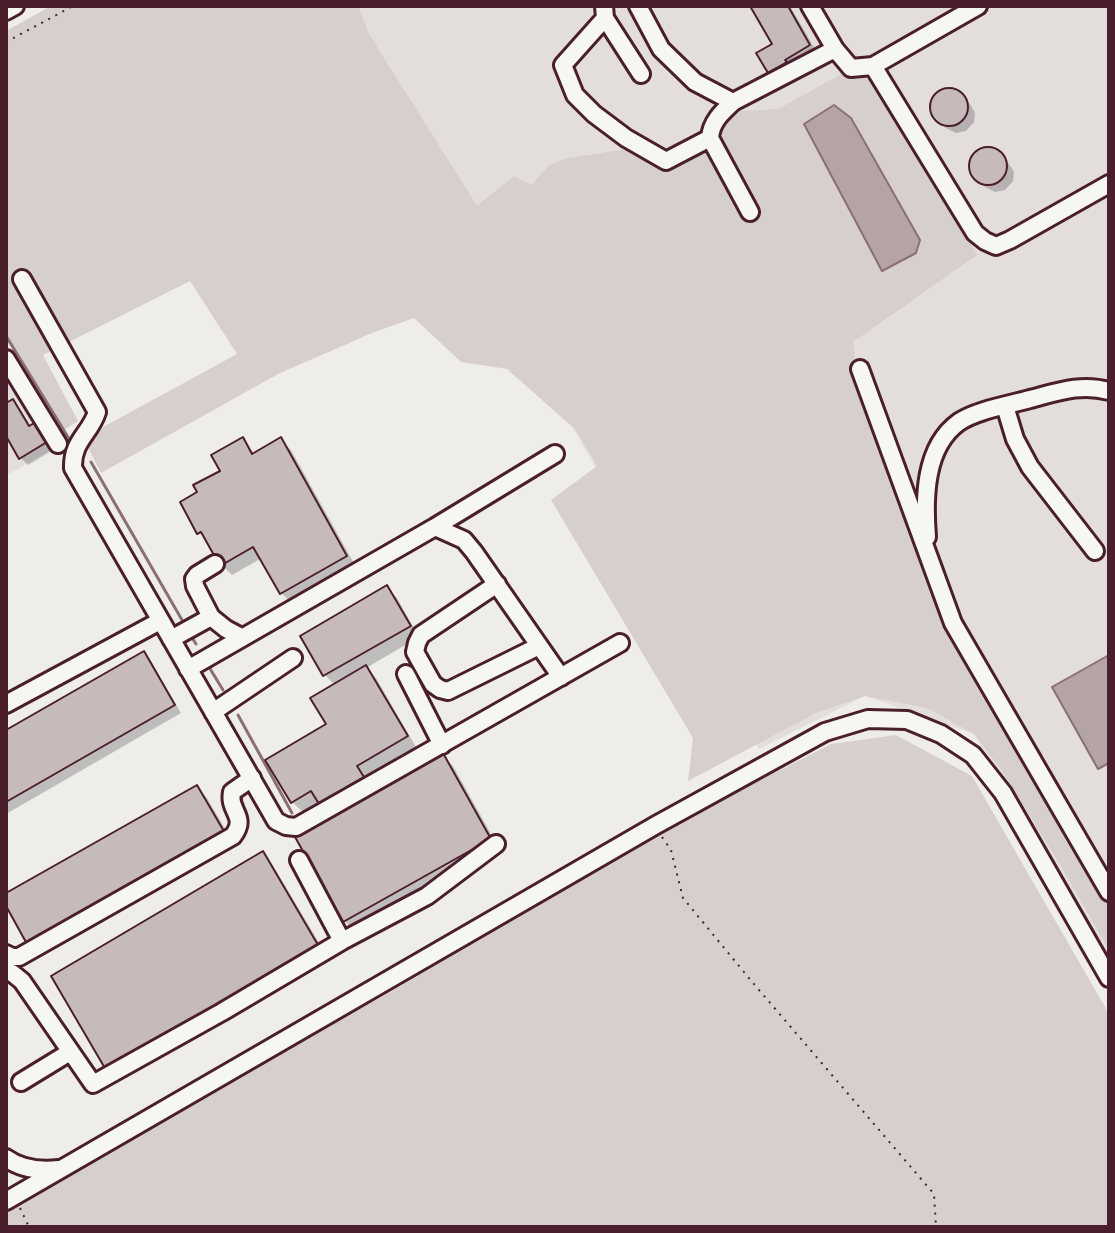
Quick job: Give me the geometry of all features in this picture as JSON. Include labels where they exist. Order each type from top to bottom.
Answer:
[{"type":"street","points":[[6,11],[15,6]]},
{"type":"street","points":[[638,6],[661,49],[695,82],[733,102]]},
{"type":"street","points":[[810,6],[835,49],[851,68],[873,66],[978,6]]},
{"type":"street","points":[[641,74],[604,12],[563,65],[575,95],[594,114],[626,138],[666,161],[710,138]]},
{"type":"street","points":[[750,212],[710,138],[710,132],[720,113],[733,102],[835,49]]},
{"type":"street","points":[[873,66],[975,233],[985,241],[996,246],[1010,240],[1109,184]]},
{"type":"street","points":[[22,279],[97,412],[72,456],[73,468],[276,821],[296,827],[620,643]]},
{"type":"street","points":[[6,359],[58,444]]},
{"type":"street","points":[[860,369],[953,623],[1109,892]]},
{"type":"street","points":[[928,551],[928,481],[930,467],[944,436],[961,421],[1073,387],[1109,391]]},
{"type":"street","points":[[1005,406],[1015,439],[1030,467],[1095,551]]},
{"type":"street","points":[[188,669],[555,454]]},
{"type":"street","points":[[435,527],[464,540],[561,677]]},
{"type":"street","points":[[215,564],[197,575],[195,586],[211,617],[241,637]]},
{"type":"street","points":[[497,584],[421,635],[415,652],[433,684],[448,691],[539,646]]},
{"type":"street","points":[[171,639],[211,617]]},
{"type":"street","points":[[6,704],[160,621]]},
{"type":"street","points":[[213,712],[293,658]]},
{"type":"street","points":[[406,674],[442,745]]},
{"type":"street","points":[[11,1198],[656,825],[825,732],[868,719],[907,720],[941,734],[973,755],[1003,793],[1109,978]]},
{"type":"street","points":[[6,954],[19,957],[233,836],[239,828],[239,819],[230,799],[232,792],[252,778]]},
{"type":"street","points":[[6,971],[22,981],[93,1084],[342,941],[427,896],[496,844]]},
{"type":"street","points":[[299,860],[342,941]]},
{"type":"street","points":[[21,1082],[70,1052]]},
{"type":"street","points":[[6,1158],[13,1164],[43,1171],[65,1168]]},
{"type":"path","points":[[6,42],[73,6]]},
{"type":"path","points":[[656,825],[658,833],[671,850],[683,898],[934,1194],[936,1227]]},
{"type":"path","points":[[11,1198],[29,1227]]},
{"type":"shaded area","points":[[51,6],[358,6],[369,34],[477,206],[514,176],[532,185],[549,165],[569,158],[652,145],[668,158],[741,111],[778,109],[843,73],[873,80],[977,255],[853,342],[861,400],[936,608],[1109,904],[1109,950],[1003,772],[974,734],[927,708],[865,696],[816,713],[688,781],[693,738],[551,500],[597,466],[576,430],[507,369],[461,362],[414,318],[278,374],[101,473],[83,438],[237,354],[190,281],[43,355],[78,421],[64,430],[6,335],[6,31]]},
{"type":"shaded area","points":[[328,6],[1109,6],[1109,960],[974,734],[865,696],[759,749]]},
{"type":"shaded area","points":[[834,105],[851,118],[920,240],[916,253],[882,271],[804,124]]},
{"type":"shaded area","points":[[6,347],[64,442],[6,476]]},
{"type":"shaded area","points":[[1109,655],[1109,763],[1098,769],[1052,687]]},
{"type":"shaded area","points":[[896,735],[972,776],[1109,1014],[1109,1227],[6,1227],[6,1201],[382,997],[658,833],[831,744]]},
{"type":"building","points":[[750,6],[788,6],[810,45],[768,73],[756,53],[772,44]]},
{"type":"building","points":[[949,88],[962,94],[968,107],[962,120],[949,126],[936,120],[930,107],[936,94]]},
{"type":"building","points":[[988,147],[1001,153],[1007,166],[1001,179],[988,185],[975,179],[969,166],[975,153]]},
{"type":"building","points":[[13,399],[29,426],[36,422],[47,442],[19,459],[6,436],[6,403]]},
{"type":"building","points":[[243,437],[252,454],[281,437],[347,556],[280,594],[253,547],[220,566],[201,532],[197,534],[180,502],[197,492],[193,485],[220,471],[211,455]]},
{"type":"building","points":[[387,585],[411,626],[323,676],[300,636]]},
{"type":"building","points":[[144,651],[175,705],[6,802],[6,730]]},
{"type":"building","points":[[366,665],[408,736],[357,766],[364,777],[319,804],[311,791],[291,803],[265,760],[326,724],[310,698]]},
{"type":"building","points":[[443,753],[491,839],[343,922],[295,837]]},
{"type":"building","points":[[197,785],[225,833],[27,944],[6,906],[6,893]]},
{"type":"building","points":[[263,851],[318,945],[106,1070],[51,976]]},
{"type":"waterway","points":[[6,336],[71,442]]},
{"type":"waterway","points":[[91,462],[182,620]]},
{"type":"waterway","points":[[191,636],[196,644]]},
{"type":"waterway","points":[[209,667],[223,690]]},
{"type":"waterway","points":[[238,715],[292,813]]}]
